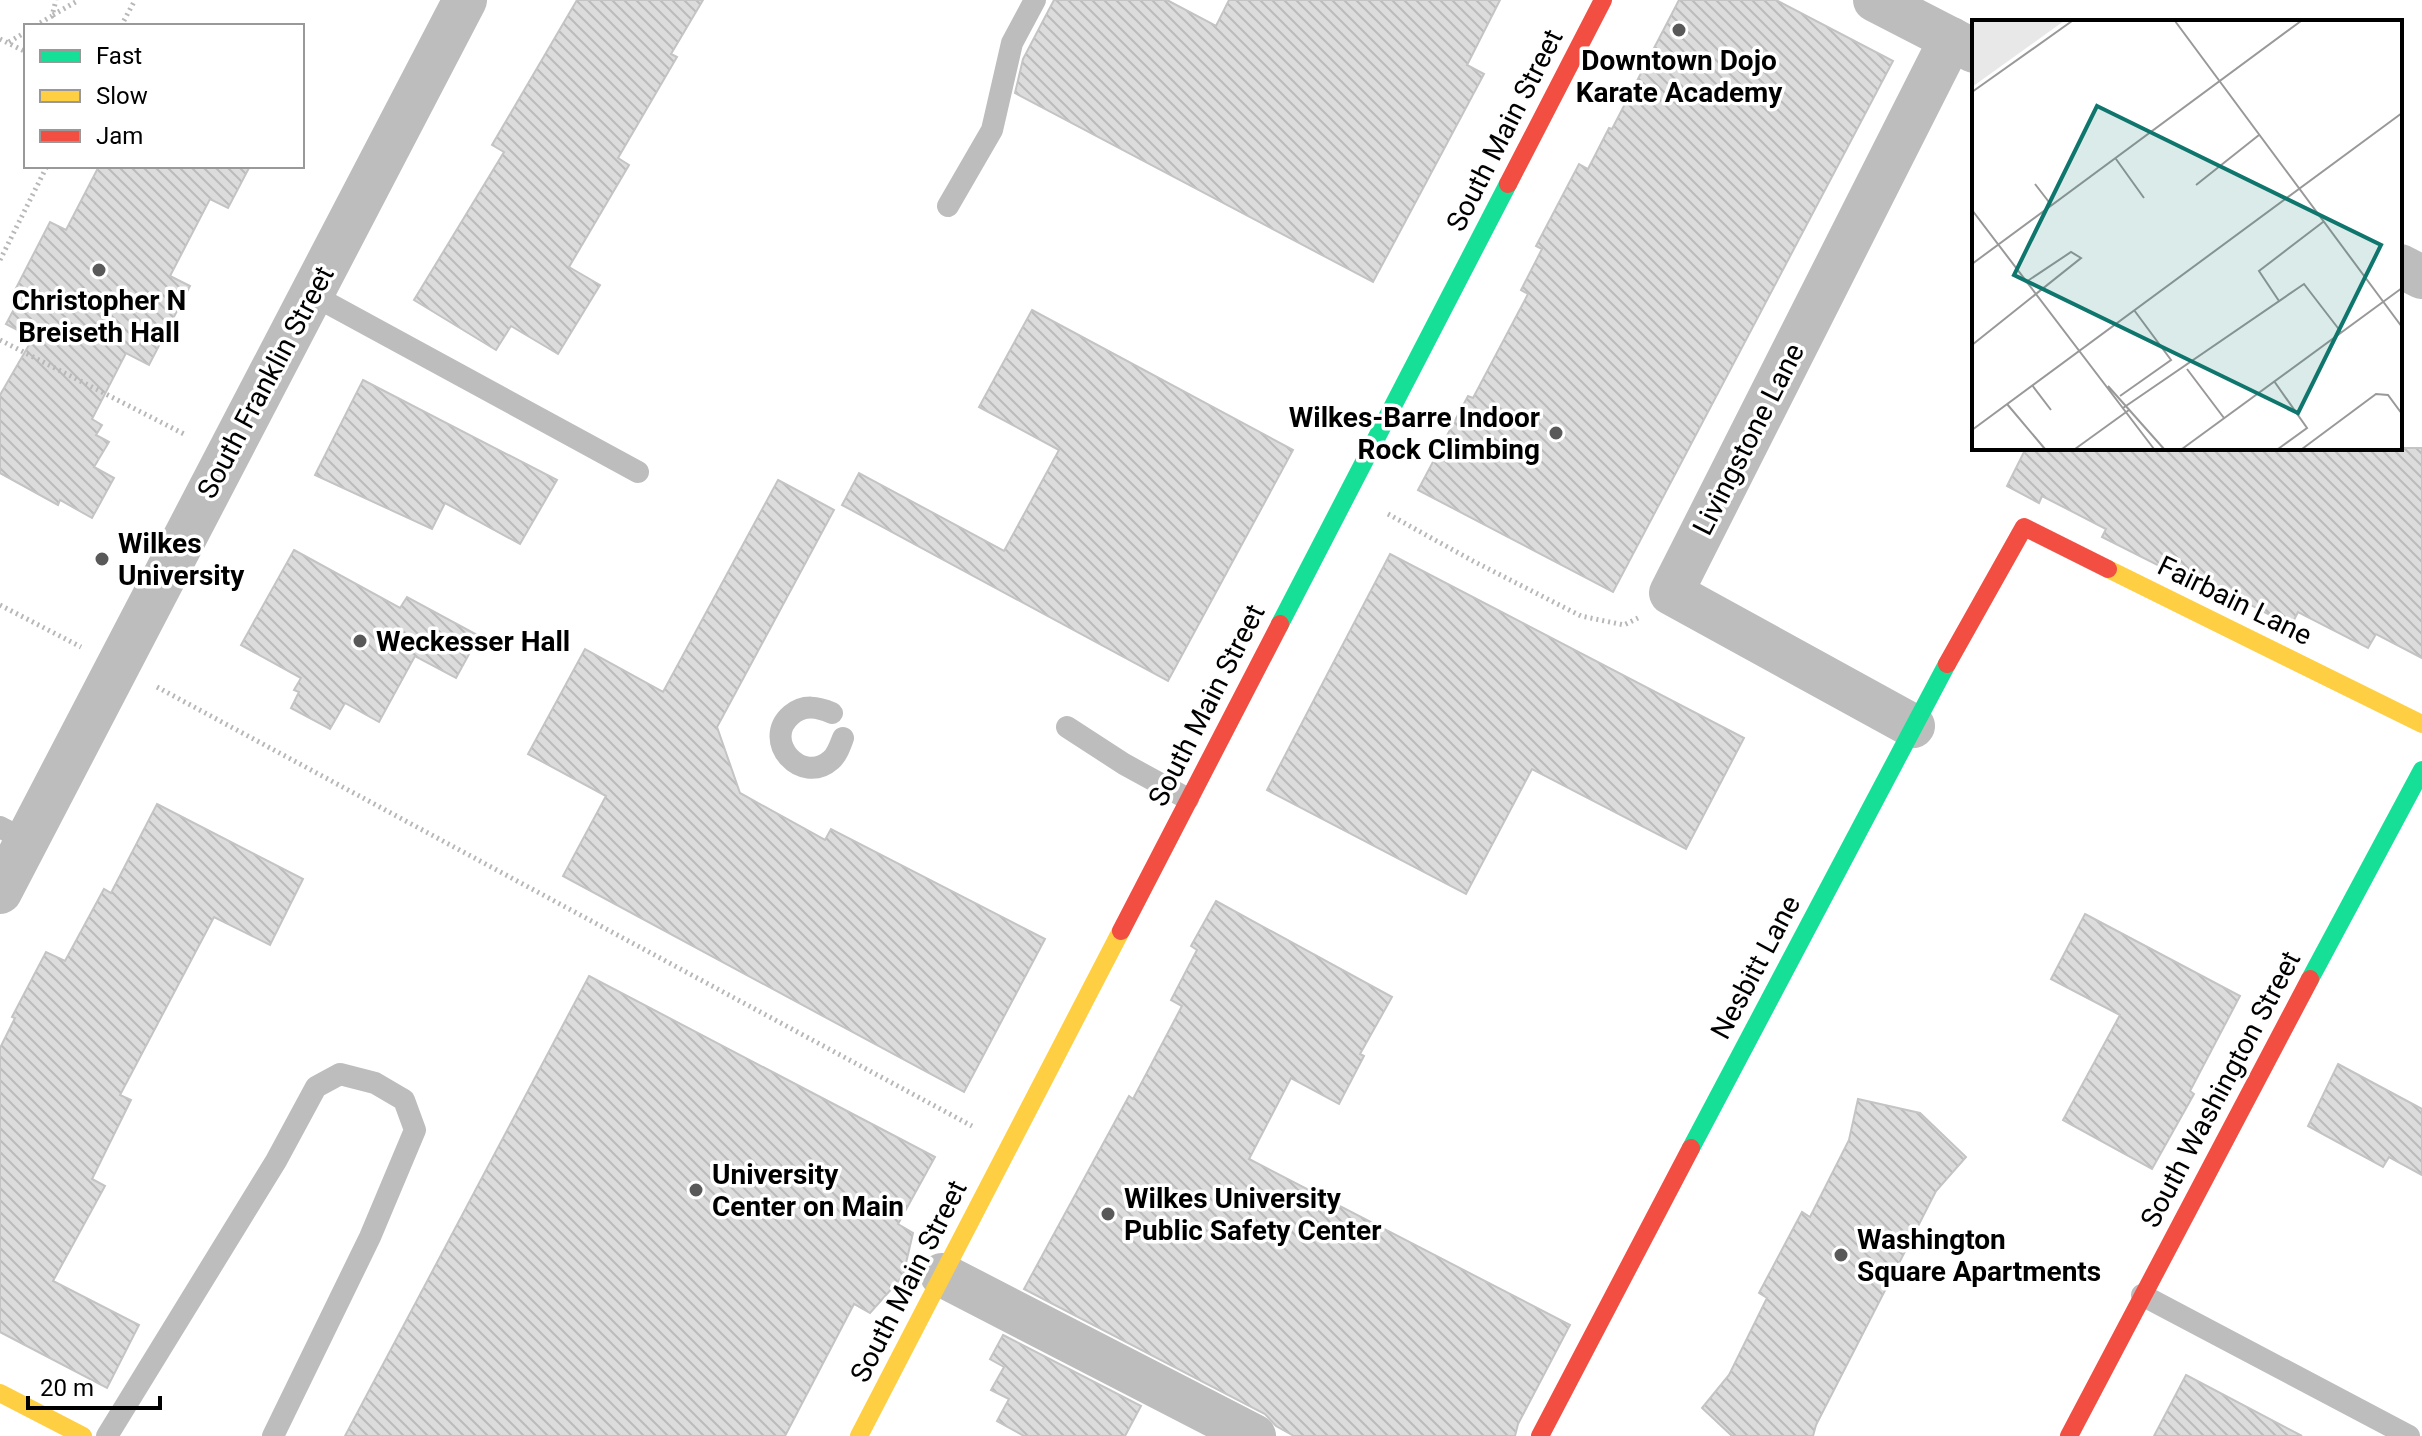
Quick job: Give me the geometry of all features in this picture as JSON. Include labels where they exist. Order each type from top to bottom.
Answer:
[{"type":"street","name":"South Franklin Street","points":[[0,892],[14,834],[117,666],[465,0]]},
{"type":"street","name":"South Main Street","points":[[859,1436],[1603,0]]},
{"type":"street","points":[[1875,0],[1962,45]]},
{"type":"street","name":"Livingstone Lane","points":[[1671,593],[1962,45]]},
{"type":"street","points":[[2402,267],[2422,277]]},
{"type":"street","name":"Fairbain Lane","points":[[2024,527],[2422,724]]},
{"type":"street","name":"Nesbitt Lane","points":[[1540,1436],[1913,726],[2024,527]]},
{"type":"street","points":[[1671,593],[1913,726]]},
{"type":"street","name":"South Washington Street","points":[[2069,1436],[2422,770]]},
{"type":"street","points":[[942,1275],[1254,1436]]},
{"type":"street","points":[[0,1393],[83,1436]]},
{"type":"lane","points":[[948,206],[992,130],[1012,43],[1035,0]]},
{"type":"lane","points":[[311,294],[638,472]]},
{"type":"lane","points":[[832,713],[813,707],[800,709],[788,717],[781,729],[780,743],[786,755],[796,764],[809,768],[823,766],[834,758],[843,738]]},
{"type":"lane","points":[[1067,727],[1124,764],[1188,799]]},
{"type":"lane","points":[[107,1436],[276,1161],[316,1087],[340,1074],[375,1083],[404,1100],[415,1130],[370,1237],[273,1436]]},
{"type":"lane","points":[[2142,1295],[2409,1436]]},
{"type":"path","points":[[52,16],[56,0]]},
{"type":"path","points":[[38,24],[79,0]]},
{"type":"path","points":[[122,24],[135,0]]},
{"type":"path","points":[[8,42],[24,33]]},
{"type":"path","points":[[0,39],[24,51]]},
{"type":"path","points":[[0,260],[46,168]]},
{"type":"path","points":[[0,340],[186,435]]},
{"type":"path","points":[[1348,492],[1581,616],[1624,625],[1648,614],[1671,593]]},
{"type":"path","points":[[0,605],[976,1129]]},
{"type":"building","points":[[577,0],[703,0],[671,54],[677,57],[618,158],[629,165],[569,267],[600,285],[558,354],[511,326],[496,350],[414,300],[504,152],[492,145]]},
{"type":"building","points":[[1054,0],[1167,0],[1216,26],[1229,0],[1500,0],[1467,65],[1484,74],[1373,282],[1015,93],[1023,59]]},
{"type":"building","points":[[1679,0],[1776,0],[1893,61],[1613,592],[1418,490],[1468,396],[1473,398],[1528,294],[1521,290],[1542,249],[1536,246],[1579,164],[1588,169]]},
{"type":"building","name":"Christopher N Breiseth Hall","points":[[98,168],[249,168],[228,208],[210,199],[170,276],[190,286],[149,365],[126,353],[92,419],[102,425],[96,435],[109,442],[94,467],[114,478],[92,518],[60,500],[58,505],[0,473],[0,395],[33,338],[6,324],[21,296],[14,292],[50,222],[66,230]]},
{"type":"building","points":[[1032,310],[1293,450],[1168,681],[842,505],[859,473],[1004,551],[1059,450],[979,407]]},
{"type":"building","points":[[363,380],[557,480],[520,544],[445,503],[432,529],[315,475]]},
{"type":"building","points":[[2422,448],[2422,658],[2376,634],[2368,648],[2298,612],[2291,626],[2220,589],[2217,595],[2102,537],[2106,529],[2042,496],[2039,503],[2007,486],[2025,450]]},
{"type":"building","points":[[778,480],[834,510],[717,727],[740,793],[825,840],[831,829],[1045,939],[964,1092],[563,876],[606,796],[528,754],[585,649],[663,692]]},
{"type":"building","name":"Weckesser Hall","points":[[294,550],[400,608],[407,597],[479,636],[456,678],[415,656],[379,722],[345,703],[330,729],[291,708],[299,692],[294,690],[301,678],[241,645]]},
{"type":"building","points":[[1390,554],[1744,738],[1686,849],[1532,769],[1466,894],[1267,790]]},
{"type":"building","points":[[157,804],[303,879],[270,945],[214,917],[120,1095],[131,1100],[92,1179],[105,1186],[53,1281],[139,1325],[107,1388],[0,1332],[0,1048],[15,1018],[12,1017],[46,952],[65,961],[104,889],[111,893]]},
{"type":"building","points":[[1216,901],[1392,997],[1360,1054],[1364,1056],[1339,1104],[1291,1078],[1249,1159],[1570,1325],[1518,1424],[1515,1436],[1294,1436],[1276,1426],[1265,1414],[1024,1289],[1129,1096],[1133,1099],[1182,1006],[1171,1000],[1197,950],[1191,946]]},
{"type":"building","points":[[2085,914],[2240,996],[2190,1091],[2194,1094],[2152,1169],[2063,1120],[2120,1015],[2051,979]]},
{"type":"building","name":"University Center on Main","points":[[589,976],[935,1157],[898,1224],[913,1233],[903,1276],[870,1313],[854,1304],[785,1436],[345,1436]]},
{"type":"building","points":[[2338,1064],[2422,1109],[2422,1175],[2389,1157],[2383,1167],[2308,1126]]},
{"type":"building","name":"Washington Square Apartments","points":[[1858,1099],[1920,1113],[1966,1157],[1936,1191],[1813,1436],[1732,1436],[1702,1408],[1729,1375],[1767,1298],[1759,1293],[1802,1212],[1810,1217],[1849,1140]]},
{"type":"building","points":[[1003,1335],[1141,1406],[1125,1436],[1024,1436],[997,1421],[1009,1399],[991,1390],[1004,1367],[990,1359]]},
{"type":"building","points":[[2186,1375],[2302,1436],[2154,1436]]},
{"type":"traffic: fast","points":[[1280,624],[1508,184]]},
{"type":"traffic: fast","points":[[1691,1148],[1947,664]]},
{"type":"traffic: fast","points":[[2310,979],[2422,770]]},
{"type":"traffic: slow","points":[[2108,569],[2422,724]]},
{"type":"traffic: slow","points":[[859,1436],[1121,931]]},
{"type":"traffic: slow","points":[[0,1393],[83,1436]]},
{"type":"traffic: jam","points":[[1508,184],[1603,0]]},
{"type":"traffic: jam","points":[[1947,664],[2024,527],[2108,569]]},
{"type":"traffic: jam","points":[[1121,931],[1280,624]]},
{"type":"traffic: jam","points":[[2069,1436],[2310,979]]},
{"type":"traffic: jam","points":[[1540,1436],[1691,1148]]},
{"type":"place","name":"Downtown Dojo Karate Academy","points":[[1679,30]]},
{"type":"place","name":"Christopher N Breiseth Hall","points":[[99,270]]},
{"type":"place","name":"Wilkes-Barre Indoor Rock Climbing","points":[[1556,433]]},
{"type":"place","name":"Wilkes University","points":[[102,559]]},
{"type":"place","name":"Weckesser Hall","points":[[360,641]]},
{"type":"place","name":"University Center on Main","points":[[696,1190]]},
{"type":"place","name":"Wilkes University Public Safety Center","points":[[1108,1214]]},
{"type":"place","name":"Washington Square Apartments","points":[[1841,1255]]}]
